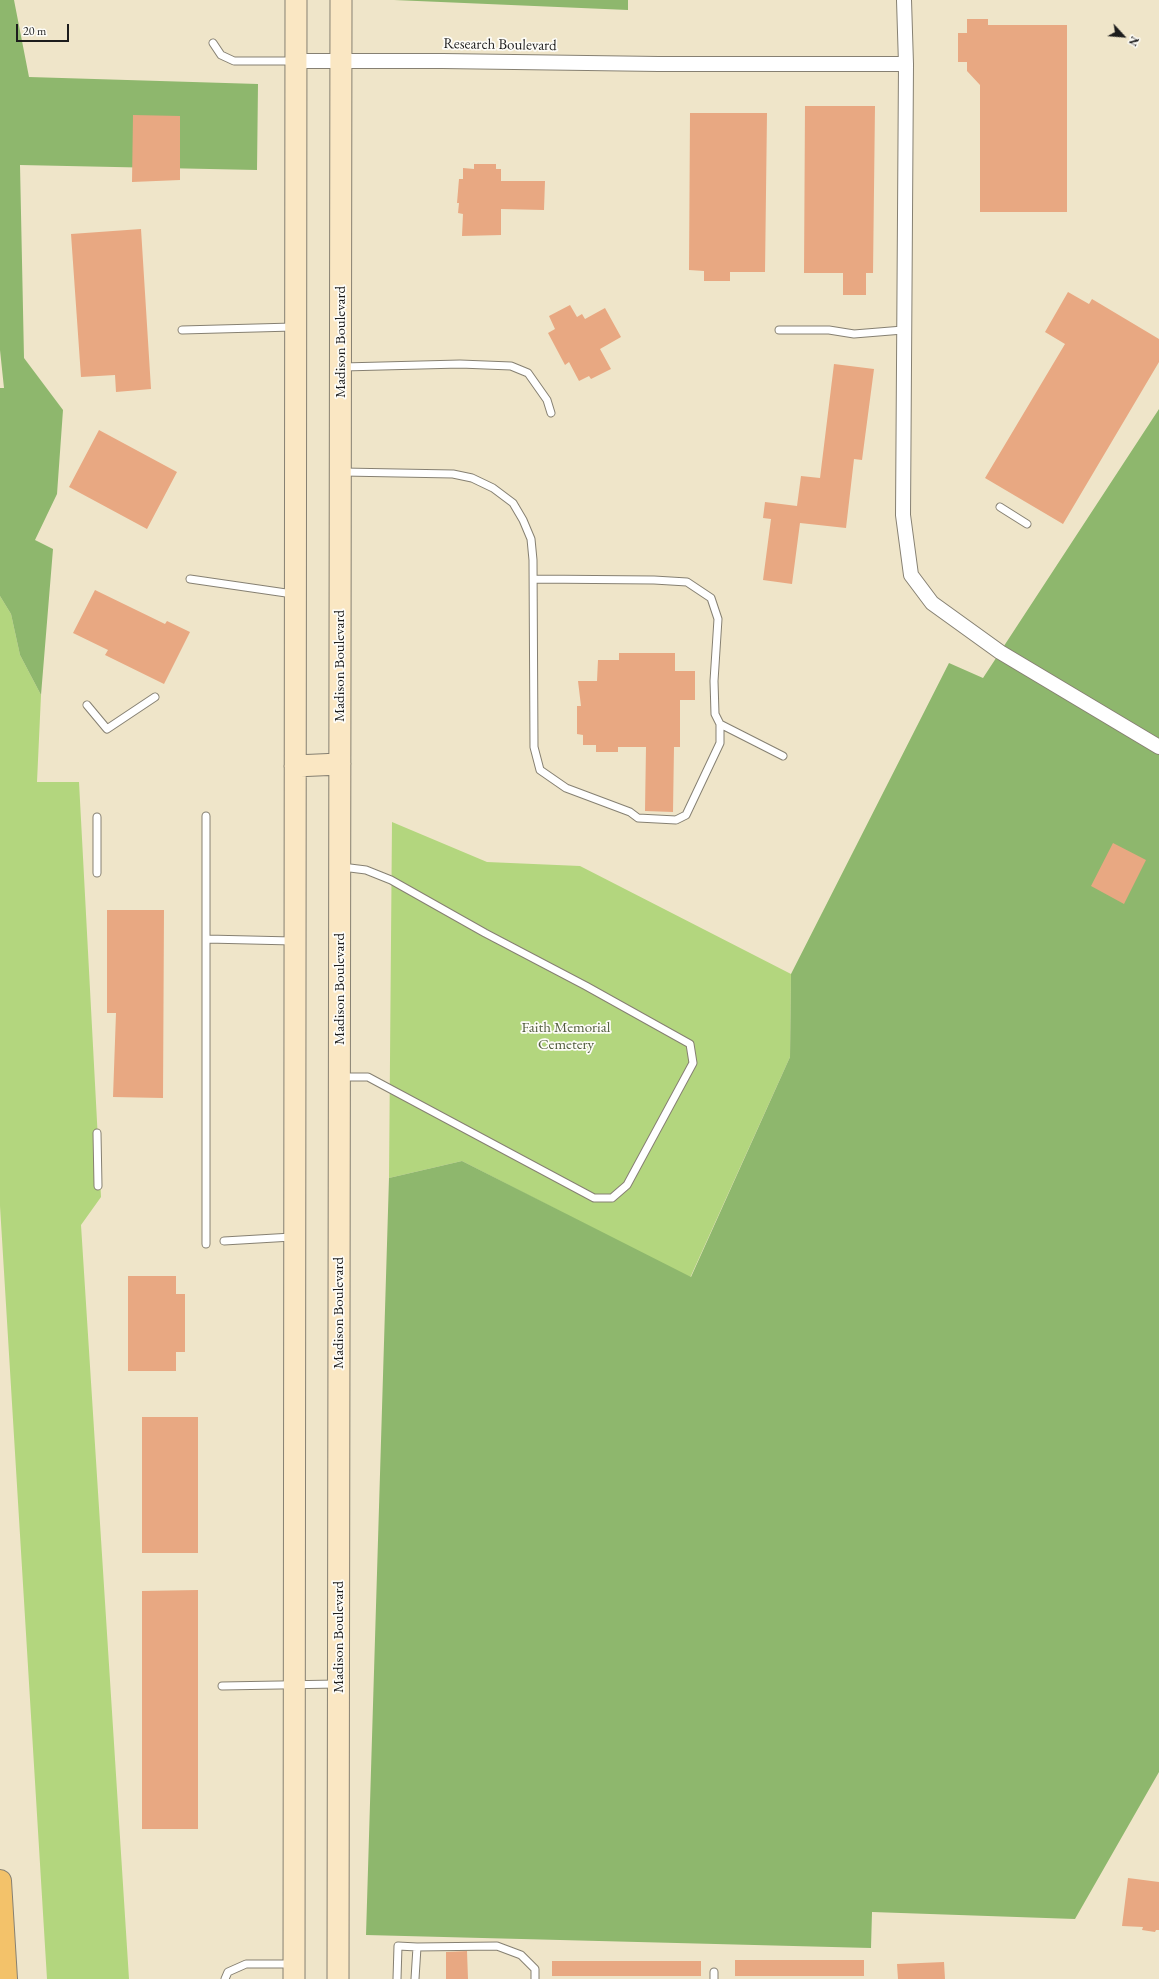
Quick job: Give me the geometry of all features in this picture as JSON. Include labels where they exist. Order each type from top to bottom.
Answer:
[{"type":"highway","points":[[0,1881],[6,1979]]},
{"type":"main road","points":[[294,1971],[296,0]]},
{"type":"main road","name":"Madison Boulevard","points":[[338,1979],[341,0]]},
{"type":"main road","points":[[295,766],[340,764]]},
{"type":"street","points":[[904,0],[906,64],[903,330],[903,515],[910,574],[932,603],[1000,652],[1159,747]]},
{"type":"street","name":"Research Boulevard","points":[[296,61],[659,64],[906,64]]},
{"type":"lane","points":[[213,44],[221,55],[234,61],[296,61]]},
{"type":"lane","points":[[182,330],[296,326]]},
{"type":"lane","points":[[780,330],[829,330],[854,334],[903,330]]},
{"type":"lane","points":[[341,367],[460,364],[511,366],[528,373],[547,400],[551,413]]},
{"type":"lane","points":[[340,472],[453,474],[472,478],[493,488],[513,503],[523,520],[531,540],[534,579],[534,747],[540,770],[566,788],[630,812],[638,818],[676,820],[686,815],[720,743],[720,724],[715,714],[714,681],[718,619],[711,598],[687,582],[654,580],[534,579]]},
{"type":"lane","points":[[1000,506],[1027,524]]},
{"type":"lane","points":[[190,580],[295,594]]},
{"type":"lane","points":[[87,705],[107,729],[155,697]]},
{"type":"lane","points":[[720,724],[783,756]]},
{"type":"lane","points":[[206,816],[206,1244]]},
{"type":"lane","points":[[97,817],[97,873]]},
{"type":"lane","points":[[340,867],[366,870],[390,880],[485,933],[586,986],[690,1044],[692,1063],[627,1185],[612,1198],[594,1198],[368,1077],[340,1077]]},
{"type":"lane","points":[[207,939],[295,941]]},
{"type":"lane","points":[[98,1134],[98,1186]]},
{"type":"lane","points":[[224,1241],[294,1237]]},
{"type":"lane","points":[[222,1686],[339,1684]]},
{"type":"lane","points":[[397,1979],[398,1946],[497,1946],[521,1955],[535,1969],[535,1979]]},
{"type":"lane","points":[[415,1979],[417,1947]]},
{"type":"lane","points":[[225,1979],[228,1972],[246,1964],[294,1971]]},
{"type":"green space","points":[[0,0],[14,0],[29,77],[258,84],[257,170],[20,165],[24,358],[63,410],[57,494],[35,540],[53,549],[41,695],[20,655],[11,614],[0,596],[0,388],[4,388],[0,350]]},
{"type":"green space","points":[[394,0],[628,0],[628,10]]},
{"type":"green space","points":[[1159,409],[1159,1772],[1075,1919],[872,1912],[871,1948],[366,1935],[389,1178],[462,1161],[691,1277],[790,1057],[791,974],[949,663],[983,678]]},
{"type":"green space","points":[[0,596],[11,614],[20,655],[41,695],[37,782],[79,782],[101,1197],[81,1225],[129,1979],[47,1979],[0,1206]]},
{"type":"green space","name":"Faith Memorial Cemetery","points":[[392,822],[487,862],[580,866],[791,974],[790,1057],[690,1278],[462,1161],[389,1178]]},
{"type":"building","points":[[967,19],[988,19],[988,25],[1067,25],[1067,212],[980,212],[980,85],[967,71],[967,62],[958,62],[958,33],[967,33]]},
{"type":"building","points":[[805,106],[875,106],[873,273],[866,273],[866,295],[843,295],[843,273],[804,273]]},
{"type":"building","points":[[690,113],[767,113],[765,272],[730,272],[730,281],[704,281],[704,271],[689,270]]},
{"type":"building","points":[[133,115],[180,116],[180,180],[132,182]]},
{"type":"building","points":[[474,164],[496,164],[496,169],[501,169],[501,181],[545,181],[544,210],[501,209],[501,235],[462,236],[463,214],[458,213],[459,203],[457,203],[459,179],[463,179],[463,168],[474,169]]},
{"type":"building","points":[[141,229],[151,389],[116,392],[115,375],[81,377],[71,234]]},
{"type":"building","points":[[1068,292],[1089,304],[1092,299],[1159,339],[1159,362],[1063,524],[985,478],[1065,344],[1045,332]]},
{"type":"building","points":[[570,305],[577,317],[582,314],[585,319],[605,308],[621,337],[600,349],[611,369],[591,379],[589,376],[579,381],[569,362],[565,365],[548,333],[555,329],[549,316]]},
{"type":"building","points":[[834,364],[874,369],[862,460],[854,459],[846,528],[800,523],[792,584],[763,580],[771,519],[763,518],[765,502],[797,506],[801,476],[820,478]]},
{"type":"building","points":[[99,430],[177,472],[147,529],[69,487]]},
{"type":"building","points":[[95,590],[165,624],[167,621],[190,632],[164,684],[105,655],[108,650],[73,633]]},
{"type":"building","points":[[619,653],[675,653],[675,671],[695,671],[695,700],[680,700],[680,747],[674,747],[673,812],[645,811],[646,747],[618,747],[618,752],[596,752],[596,745],[583,745],[583,735],[577,734],[577,706],[581,706],[578,681],[597,681],[598,660],[619,660]]},
{"type":"building","points":[[1113,843],[1146,860],[1124,904],[1091,886]]},
{"type":"building","points":[[107,910],[164,910],[163,1098],[113,1097],[116,1013],[107,1013]]},
{"type":"building","points":[[128,1276],[176,1276],[176,1294],[185,1294],[185,1352],[176,1352],[176,1371],[128,1371]]},
{"type":"building","points":[[142,1417],[198,1417],[198,1553],[142,1553]]},
{"type":"building","points":[[198,1590],[198,1829],[142,1829],[142,1591]]},
{"type":"building","points":[[1128,1878],[1159,1882],[1159,1930],[1156,1930],[1155,1932],[1142,1930],[1143,1927],[1122,1926]]},
{"type":"building","points":[[467,1951],[468,1979],[446,1979],[446,1952]]},
{"type":"building","points":[[735,1960],[864,1960],[864,1976],[735,1976]]},
{"type":"building","points":[[552,1961],[701,1961],[701,1976],[552,1976]]},
{"type":"building","points":[[944,1962],[945,1979],[898,1979],[897,1964]]}]
